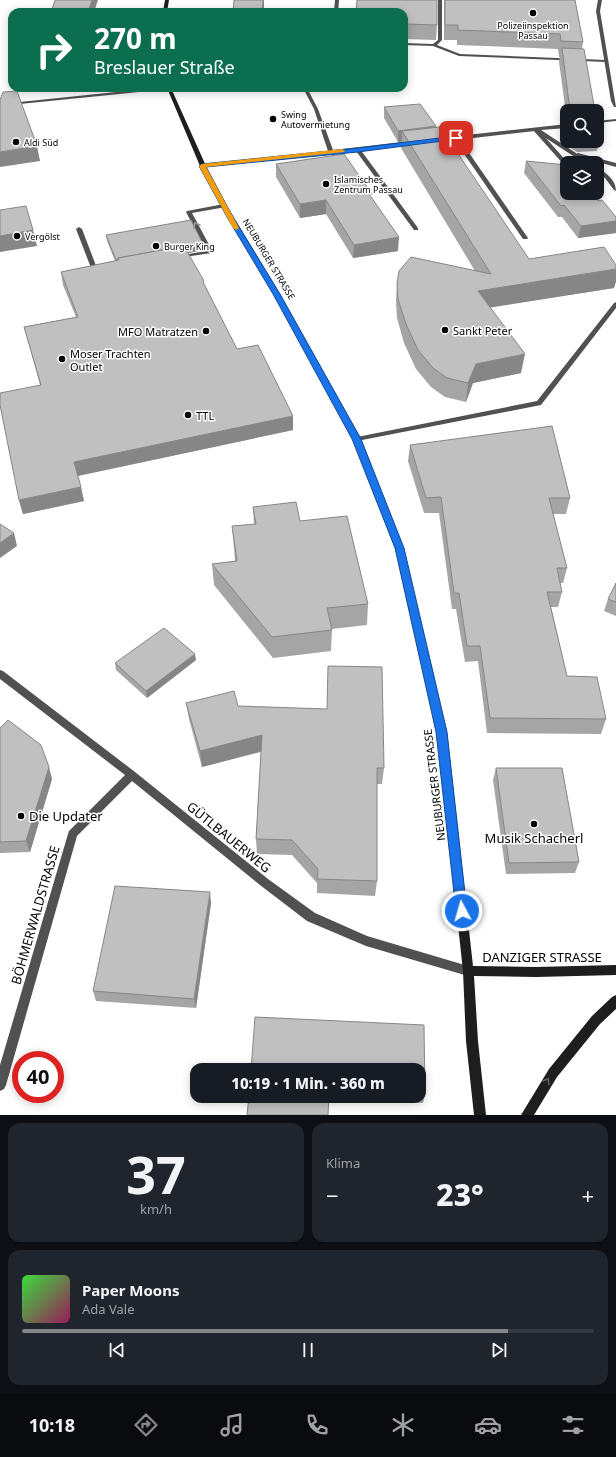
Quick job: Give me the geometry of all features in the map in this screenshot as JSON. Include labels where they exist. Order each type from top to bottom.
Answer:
[{"type":"street","points":[[434,45],[440,40],[440,0]]},
{"type":"street","points":[[600,0],[598,12],[606,60],[614,86],[613,101],[616,106]]},
{"type":"street","points":[[408,44],[434,45],[459,55],[606,60]]},
{"type":"street","points":[[0,105],[129,92]]},
{"type":"street","name":"NEUBURGER STRASSE","points":[[171,92],[202,166],[224,206],[277,294],[356,439],[399,548],[442,732],[468,971],[472,1041],[480,1115]]},
{"type":"street","points":[[307,92],[316,109],[331,152]]},
{"type":"street","points":[[604,121],[616,120]]},
{"type":"street","points":[[429,141],[560,127]]},
{"type":"street","points":[[535,129],[578,156]]},
{"type":"street","points":[[535,129],[560,157]]},
{"type":"street","points":[[456,138],[524,238]]},
{"type":"street","points":[[202,166],[416,143]]},
{"type":"street","points":[[358,150],[416,230]]},
{"type":"street","points":[[604,162],[616,165]]},
{"type":"street","points":[[604,176],[616,189]]},
{"type":"street","points":[[172,259],[210,252],[189,212],[224,206]]},
{"type":"street","points":[[79,230],[96,273],[104,272]]},
{"type":"street","points":[[356,439],[540,403],[616,304]]},
{"type":"street","name":"GÜTLBAUERWEG","points":[[0,674],[132,774],[264,882],[311,917],[366,941],[468,971]]},
{"type":"street","name":"BÖHMERWALDSTRASSE","points":[[0,1085],[73,834],[132,774]]},
{"type":"street","name":"DANZIGER STRASSE","points":[[468,971],[536,972],[616,970]]},
{"type":"street","points":[[527,1115],[552,1073],[596,1020],[616,1001]]},
{"type":"building","points":[[55,0],[92,0],[89,8],[52,8]]},
{"type":"building","points":[[234,0],[263,0],[262,8],[233,8]]},
{"type":"building","points":[[357,0],[437,0],[437,25],[408,24],[408,8],[356,8]]},
{"type":"building","points":[[445,0],[575,0],[583,42],[561,41],[560,34],[458,30],[458,25],[445,25]]},
{"type":"building","points":[[562,48],[584,49],[594,104],[569,104]]},
{"type":"building","points":[[3,92],[17,92],[37,146],[0,152],[0,100]]},
{"type":"building","points":[[420,104],[436,126],[398,131],[384,107]]},
{"type":"building","points":[[440,127],[529,259],[604,247],[616,265],[616,269],[478,291],[525,354],[476,364],[468,383],[447,378],[433,368],[418,350],[406,324],[398,299],[397,283],[399,271],[411,257],[491,274],[402,131]]},
{"type":"building","points":[[344,154],[372,194],[369,194],[399,237],[354,245],[326,200],[300,204],[276,164]]},
{"type":"building","points":[[526,161],[560,164],[560,200],[602,200],[616,217],[616,221],[581,226],[564,205],[561,206]]},
{"type":"building","points":[[26,206],[33,230],[0,236],[0,210]]},
{"type":"building","name":"Burger King","points":[[191,220],[203,244],[118,258],[116,260],[106,235]]},
{"type":"building","points":[[184,246],[204,281],[203,282],[237,349],[258,345],[293,416],[74,462],[81,487],[19,500],[0,405],[0,393],[41,385],[24,327],[78,317],[61,272],[119,260],[118,258]]},
{"type":"building","points":[[552,426],[570,498],[549,498],[567,568],[557,568],[562,592],[547,592],[567,676],[597,677],[606,719],[490,718],[480,646],[467,646],[459,593],[454,593],[441,497],[426,498],[410,445]]},
{"type":"building","points":[[296,502],[300,521],[347,516],[368,604],[327,608],[332,630],[272,637],[212,564],[237,561],[232,526],[256,524],[253,507]]},
{"type":"building","points":[[0,524],[14,533],[0,543]]},
{"type":"building","points":[[616,583],[616,602],[608,599]]},
{"type":"building","points":[[164,628],[195,654],[146,691],[115,663]]},
{"type":"building","points":[[328,666],[382,667],[384,768],[377,768],[377,881],[317,879],[318,869],[292,840],[256,839],[262,735],[200,751],[186,703],[234,691],[238,706],[327,709]]},
{"type":"building","name":"Die Updater","points":[[8,720],[41,745],[49,767],[26,841],[0,842],[0,728]]},
{"type":"building","points":[[496,768],[562,768],[579,862],[509,863]]},
{"type":"building","points":[[115,886],[210,892],[194,999],[93,991]]},
{"type":"building","points":[[255,1017],[424,1025],[425,1063],[252,1063]]},
{"type":"building","points":[[248,1103],[329,1103],[328,1115],[247,1115]]},
{"type":"slow traffic","points":[[236,228],[202,166],[342,151]]},
{"type":"place","name":"Polizeiinspektion Passau","points":[[533,13]]},
{"type":"place","name":"Swing Autovermietung","points":[[273,119]]},
{"type":"place","name":"Aldi Süd","points":[[16,142]]},
{"type":"place","name":"Islamisches Zentrum Passau","points":[[326,184]]},
{"type":"place","name":"Vergölst","points":[[17,236]]},
{"type":"place","name":"Burger King","points":[[156,246]]},
{"type":"place","name":"Sankt Peter","points":[[445,330]]},
{"type":"place","name":"MFO Matratzen","points":[[206,331]]},
{"type":"place","name":"Moser Trachten Outlet","points":[[62,359]]},
{"type":"place","name":"TTL","points":[[188,415]]},
{"type":"place","name":"Die Updater","points":[[21,816]]},
{"type":"place","name":"Musik Schacherl","points":[[534,824]]},
{"type":"route","points":[[456,138],[202,166],[242,238],[277,294],[356,439],[399,548],[442,732],[462,911]]}]
